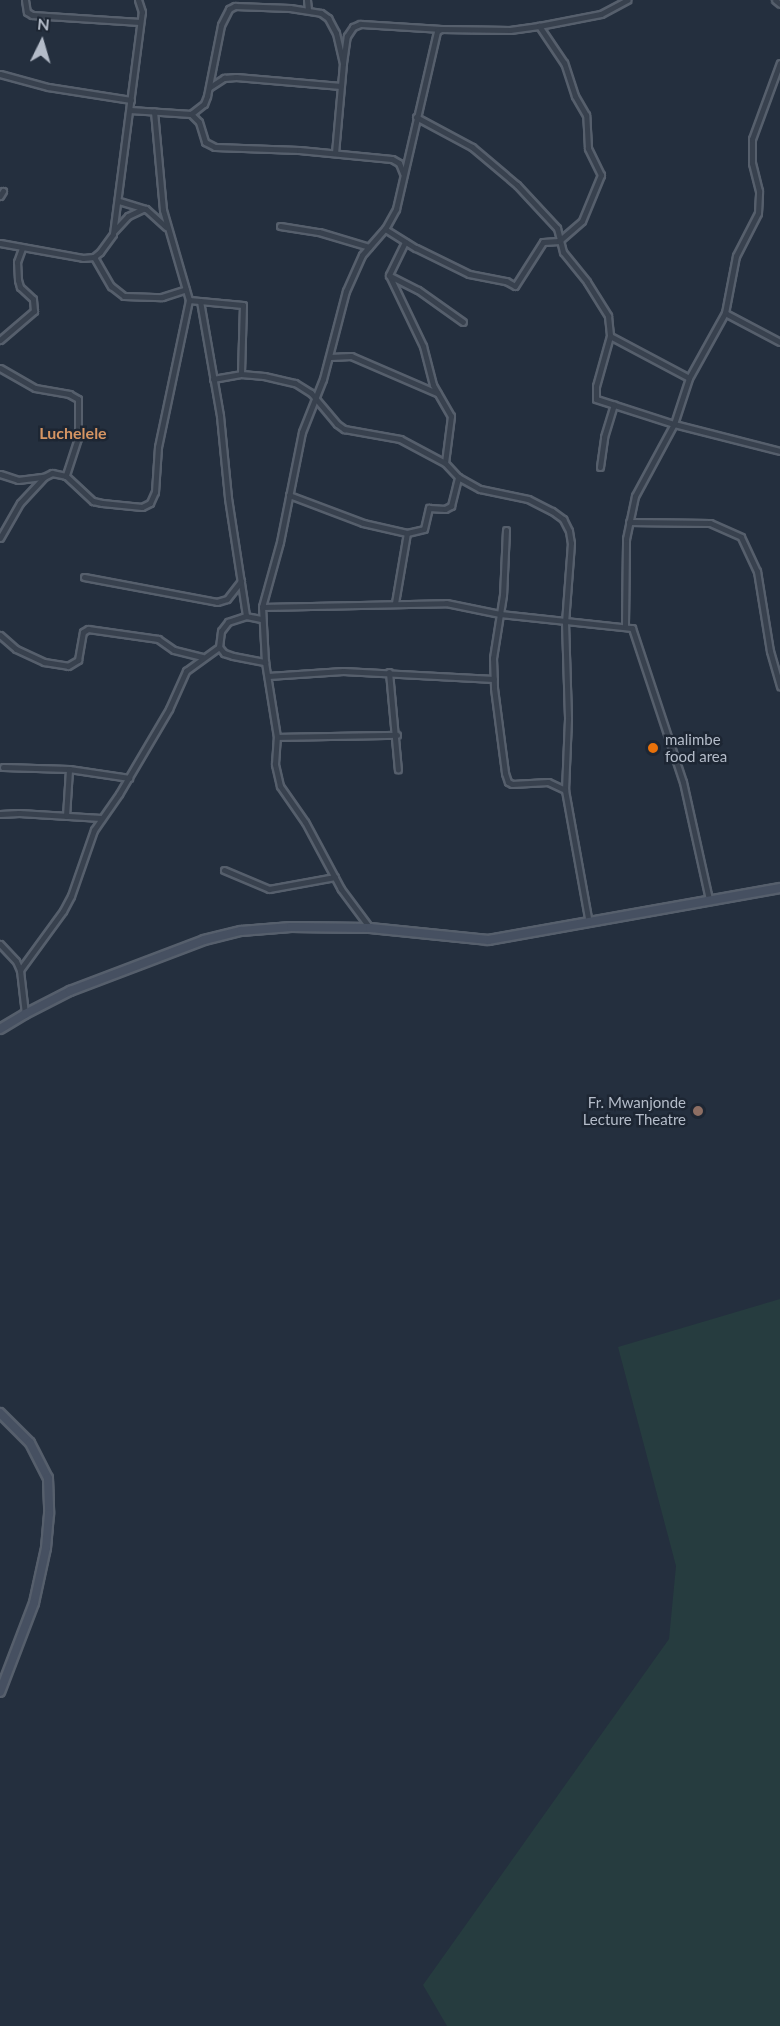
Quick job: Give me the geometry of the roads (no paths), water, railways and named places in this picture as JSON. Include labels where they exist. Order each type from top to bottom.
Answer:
[{"type":"main road","points":[[0,1029],[80,987],[224,934],[280,927],[370,928],[488,940],[780,888]]},
{"type":"main road","points":[[0,1413],[30,1443],[48,1478],[49,1514],[46,1548],[34,1603],[0,1692]]},
{"type":"street","points":[[25,0],[27,12],[32,15],[141,22]]},
{"type":"street","points":[[113,234],[141,22],[142,12],[138,0]]},
{"type":"street","points":[[307,0],[308,9]]},
{"type":"street","points":[[335,153],[343,63],[348,34],[357,24],[510,30],[601,14],[627,0]]},
{"type":"street","points":[[775,0],[780,4]]},
{"type":"street","points":[[191,114],[204,104],[210,87],[221,25],[229,9],[277,3],[321,13],[332,24],[343,63]]},
{"type":"street","points":[[385,229],[405,242],[469,274],[506,281],[515,286],[543,242],[559,241],[582,221],[601,178],[588,148],[586,115],[575,96],[564,63],[539,26]]},
{"type":"street","points":[[370,928],[335,877],[305,822],[280,786],[274,764],[278,737],[265,662],[261,619],[302,432],[330,357],[343,300],[357,264],[385,229],[396,209],[435,37],[439,29]]},
{"type":"street","points":[[625,625],[625,561],[629,522],[638,487],[674,424],[689,378],[726,313],[736,256],[758,213],[759,191],[752,163],[752,140],[780,63]]},
{"type":"street","points":[[0,74],[32,84],[131,100]]},
{"type":"street","points":[[210,87],[224,78],[236,77],[341,86]]},
{"type":"street","points":[[130,110],[191,114],[198,119],[202,137],[210,145],[335,153],[395,160],[404,174]]},
{"type":"street","points":[[0,474],[18,480],[44,477],[59,472],[93,501],[142,507],[150,503],[158,477],[159,447],[189,300],[167,228],[161,199],[154,111]]},
{"type":"street","points":[[417,117],[472,147],[498,167],[557,228],[563,252],[599,299],[608,316],[610,336],[594,395],[596,399],[674,424],[780,451]]},
{"type":"street","points":[[119,201],[146,209],[167,228]]},
{"type":"street","points":[[0,243],[72,258],[94,256],[128,216],[146,209]]},
{"type":"street","points":[[280,226],[319,232],[369,247]]},
{"type":"street","points":[[389,275],[405,242]]},
{"type":"street","points":[[0,340],[34,311],[33,299],[20,287],[18,280],[17,262],[22,248]]},
{"type":"street","points":[[94,256],[111,286],[124,296],[162,297],[186,289]]},
{"type":"street","points":[[389,275],[418,291],[463,322]]},
{"type":"street","points":[[389,275],[423,346],[430,376],[451,416],[445,463]]},
{"type":"street","points":[[189,300],[243,305],[241,374]]},
{"type":"street","points":[[200,301],[246,616]]},
{"type":"street","points":[[726,313],[780,342]]},
{"type":"street","points":[[610,336],[689,378]]},
{"type":"street","points":[[330,357],[351,356],[438,394]]},
{"type":"street","points":[[0,368],[35,388],[69,394],[78,399],[78,438],[66,476]]},
{"type":"street","points":[[213,379],[241,374],[288,381],[304,388],[344,429],[400,440],[445,463],[458,477],[480,489],[528,499],[563,519],[572,543],[565,622],[568,718],[565,790],[590,923]]},
{"type":"street","points":[[600,467],[603,437],[614,405]]},
{"type":"street","points":[[0,538],[16,508],[44,477]]},
{"type":"street","points":[[289,495],[363,523],[407,533],[424,529],[429,508],[445,509],[451,506],[458,477]]},
{"type":"street","points":[[629,522],[710,523],[745,541],[759,578],[770,651],[780,687]]},
{"type":"street","points":[[506,530],[500,614],[493,658],[508,782],[519,785],[548,782],[565,790]]},
{"type":"street","points":[[395,603],[407,533]]},
{"type":"street","points":[[84,578],[217,602],[227,599],[241,581]]},
{"type":"street","points":[[262,607],[446,603],[500,614],[565,622],[625,625],[632,628],[664,719],[691,813],[709,899]]},
{"type":"street","points":[[261,619],[246,616],[228,622],[221,631],[219,647],[224,653],[233,657],[265,662]]},
{"type":"street","points":[[0,634],[16,649],[44,662],[68,666],[78,660],[84,632],[88,629],[158,639],[174,650],[202,657]]},
{"type":"street","points":[[20,970],[71,896],[101,818],[129,778],[169,709],[186,671],[202,657],[219,647]]},
{"type":"street","points":[[268,676],[322,671],[389,672],[494,679]]},
{"type":"street","points":[[389,672],[398,770]]},
{"type":"street","points":[[278,737],[396,735]]},
{"type":"street","points":[[3,766],[69,769],[129,778]]},
{"type":"street","points":[[66,816],[69,769]]},
{"type":"street","points":[[0,814],[101,818]]},
{"type":"street","points":[[224,870],[269,889],[335,877]]},
{"type":"street","points":[[0,944],[16,961],[20,970],[25,1014]]},
{"type":"place","name":"malimbe food area","points":[[653,748]]},
{"type":"place","name":"Fr. Mwanjonde Lecture Theatre","points":[[698,1111]]},
{"type":"district","name":"Luchelele","points":[[73,433]]}]
